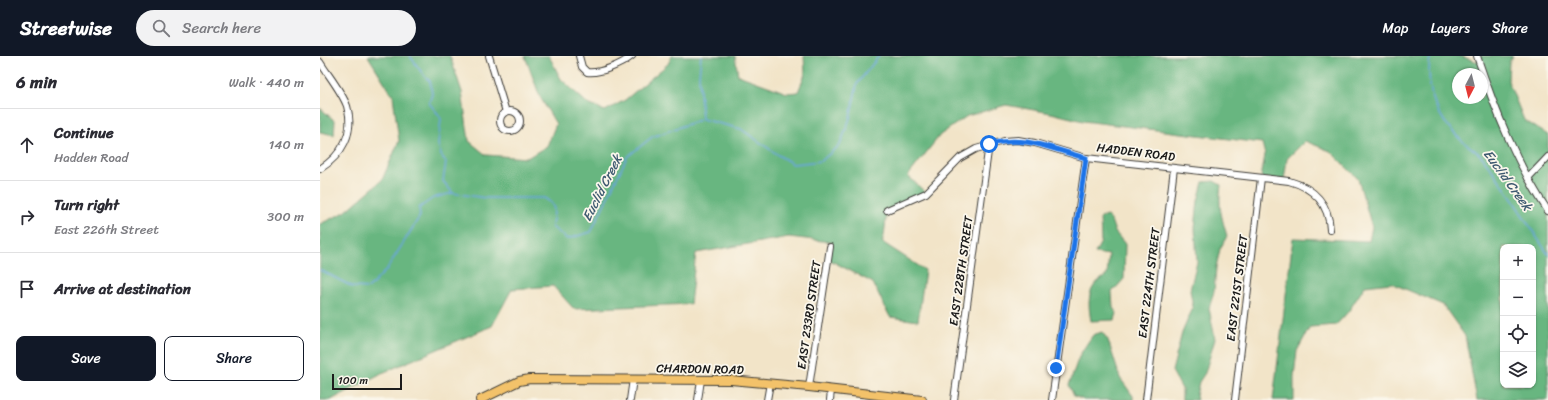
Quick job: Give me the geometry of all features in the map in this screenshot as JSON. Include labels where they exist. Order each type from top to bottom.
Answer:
[{"type":"main road","name":"CHARDON ROAD","points":[[480,400],[519,381],[530,379],[732,380],[809,387],[891,398],[922,400]]},
{"type":"street","points":[[489,56],[506,112]]},
{"type":"street","points":[[579,56],[582,67],[587,72],[593,73],[624,63],[632,56]]},
{"type":"street","points":[[1477,56],[1506,136],[1528,178],[1548,210]]},
{"type":"street","points":[[320,62],[344,100],[348,112],[349,123],[345,143],[336,157],[320,169]]},
{"type":"street","name":"HADDEN ROAD","points":[[887,210],[926,193],[960,158],[976,149],[989,144],[1004,141],[1036,143],[1086,158],[1289,181],[1299,184],[1312,191],[1320,199],[1326,209],[1330,230]]},
{"type":"street","name":"EAST 228TH STREET","points":[[954,400],[989,144]]},
{"type":"street","points":[[1528,178],[1548,157]]},
{"type":"street","points":[[1052,400],[1086,158]]},
{"type":"street","name":"EAST 224TH STREET","points":[[1146,400],[1174,168]]},
{"type":"street","name":"EAST 221ST STREET","points":[[1235,400],[1261,178]]},
{"type":"street","name":"EAST 233RD STREET","points":[[809,387],[830,247]]},
{"type":"street","points":[[630,400],[633,380]]},
{"type":"street","points":[[698,400],[701,380]]},
{"type":"street","points":[[767,400],[770,383]]},
{"type":"street","points":[[830,400],[831,390]]},
{"type":"green space","points":[[368,56],[450,56],[462,92],[469,141],[486,155],[527,158],[547,146],[556,124],[540,97],[525,56],[549,56],[561,79],[588,104],[605,111],[625,100],[668,64],[672,56],[735,56],[738,75],[787,93],[798,92],[805,74],[804,56],[1460,56],[1478,62],[1477,56],[1513,56],[1509,62],[1508,81],[1524,120],[1548,135],[1548,400],[1477,400],[1465,336],[1443,305],[1391,283],[1365,286],[1348,312],[1336,325],[1310,327],[1297,351],[1294,376],[1294,400],[1273,400],[1293,238],[1369,241],[1372,227],[1358,179],[1330,151],[1305,141],[1287,159],[1284,180],[1261,178],[1265,155],[1262,143],[1083,121],[1051,113],[1006,105],[967,116],[940,135],[908,176],[926,193],[887,210],[882,242],[925,270],[918,321],[890,317],[873,283],[828,259],[831,242],[789,237],[696,253],[690,304],[574,309],[553,286],[512,289],[492,326],[382,373],[331,400],[320,400],[320,224],[345,212],[382,180],[399,141],[393,96]]},
{"type":"green space","points":[[320,108],[335,121],[334,135],[320,132]]},
{"type":"green space","points":[[1214,181],[1221,185],[1221,210],[1227,236],[1220,249],[1216,267],[1214,292],[1209,308],[1215,339],[1205,373],[1199,382],[1196,396],[1197,400],[1182,400],[1182,389],[1172,371],[1182,333],[1193,307],[1190,290],[1197,262],[1195,228],[1198,201],[1203,182]]},
{"type":"green space","points":[[1107,216],[1111,220],[1115,232],[1125,244],[1124,279],[1112,292],[1113,308],[1117,313],[1115,320],[1091,321],[1089,307],[1090,294],[1095,285],[1107,275],[1109,255],[1095,253],[1101,242],[1100,218]]},
{"type":"green space","points":[[1102,332],[1108,340],[1120,378],[1133,396],[1133,400],[1084,400],[1074,396],[1069,385],[1079,357],[1093,335]]},
{"type":"waterway","points":[[410,56],[425,77],[430,81],[432,94],[429,103],[441,119],[438,144],[441,155],[446,162],[443,181],[452,192]]},
{"type":"waterway","points":[[701,56],[699,76],[702,119]]},
{"type":"waterway","name":"Euclid Creek","points":[[320,270],[353,287],[369,288],[387,269],[420,216],[419,208],[433,198],[452,193],[486,198],[544,198],[552,204],[554,210],[552,227],[567,239],[591,232],[627,157],[652,137],[702,119],[741,129],[793,164],[821,161],[840,145],[850,118],[857,84],[879,56]]},
{"type":"waterway","name":"Euclid Creek","points":[[1430,56],[1429,69],[1431,92],[1439,112],[1452,131],[1483,158],[1492,169],[1548,254]]},
{"type":"route","points":[[989,144],[1018,140],[1044,145],[1069,154],[1086,158],[1056,368]]}]
